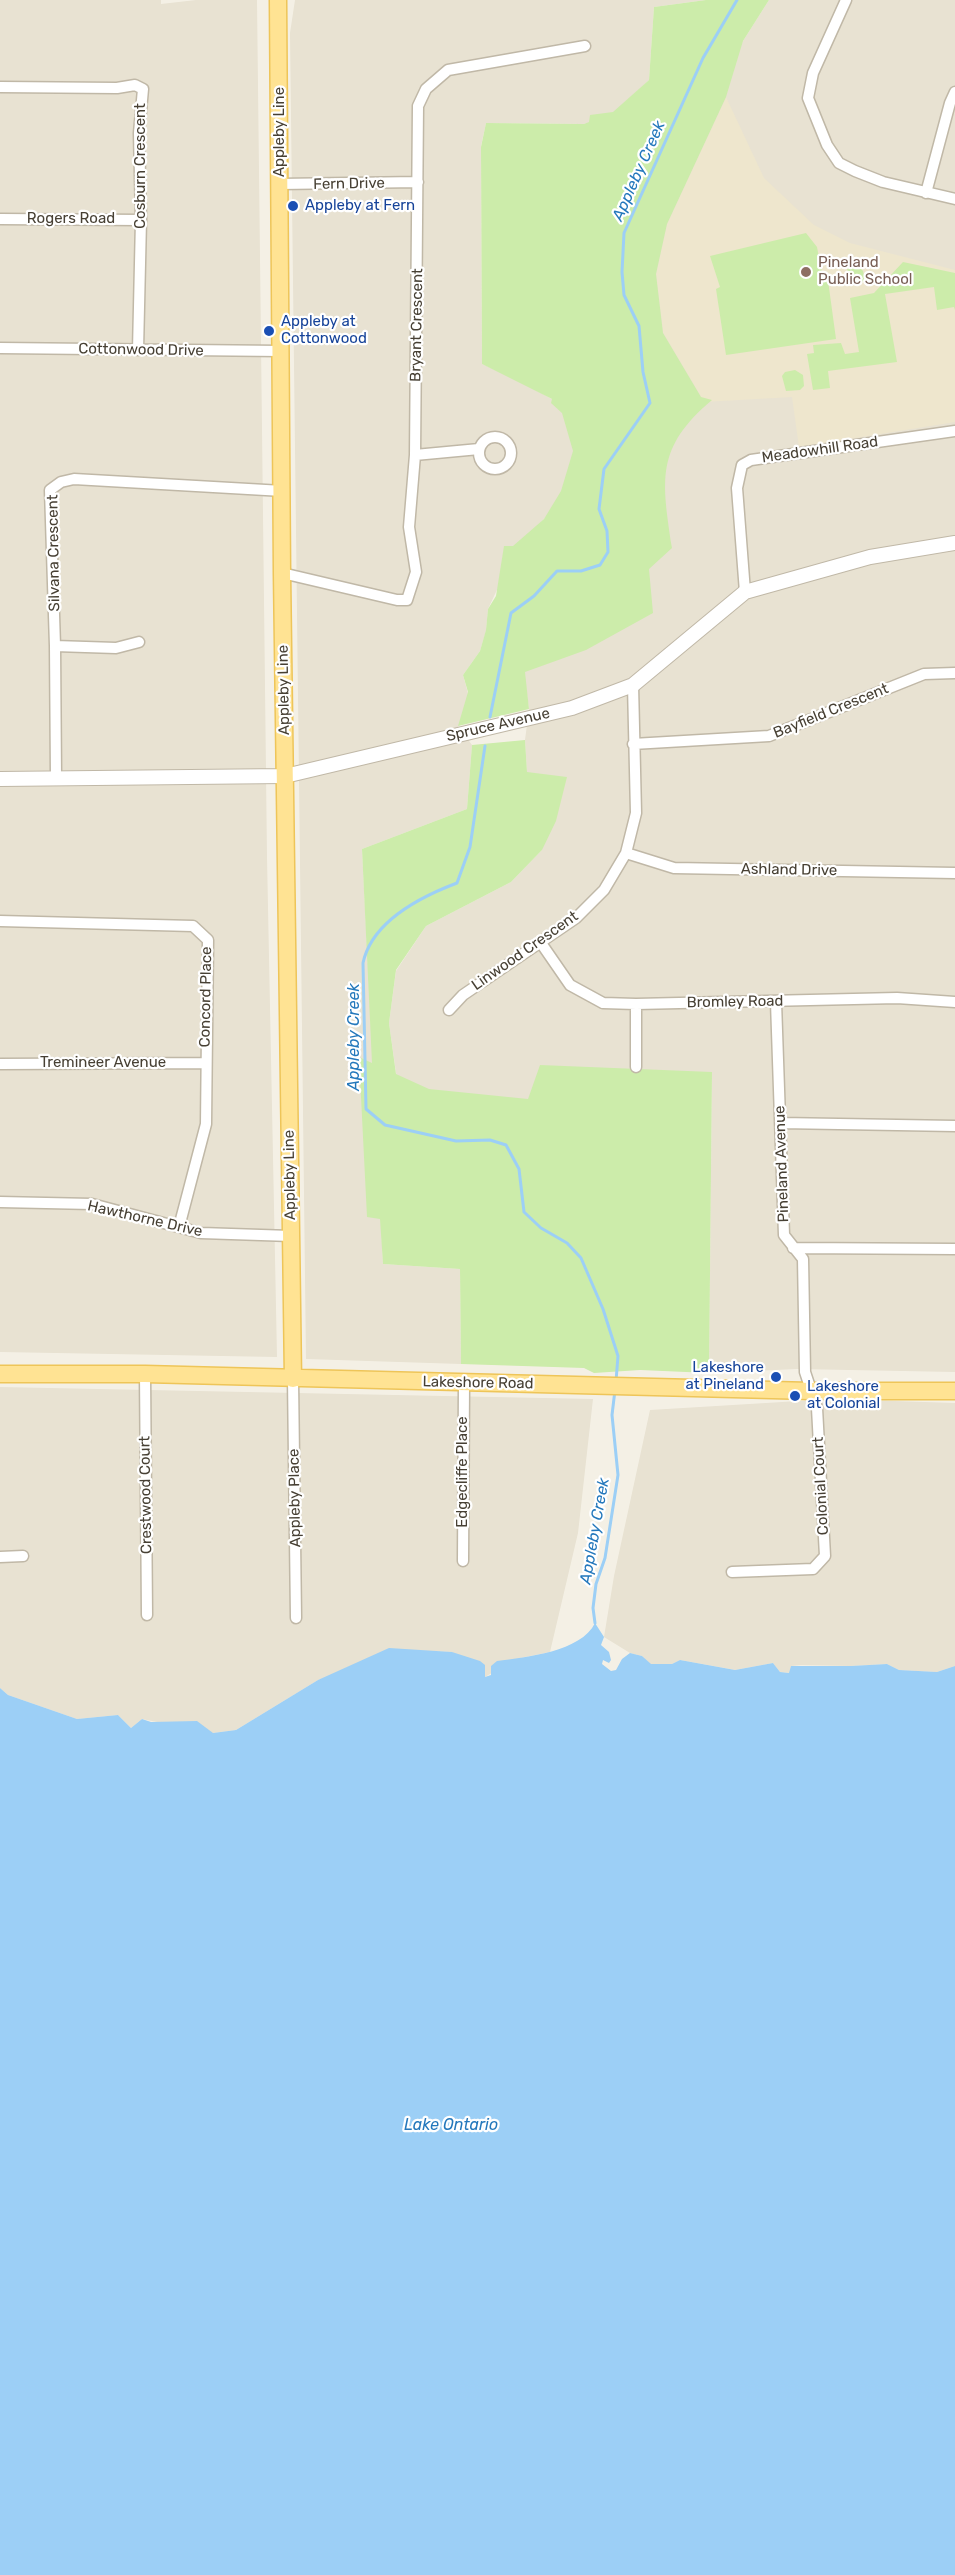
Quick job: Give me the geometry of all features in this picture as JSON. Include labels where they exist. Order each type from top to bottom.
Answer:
[{"type":"main road","name":"Appleby Line","points":[[278,0],[282,573],[293,1379]]},
{"type":"main road","name":"Lakeshore Road","points":[[0,1374],[145,1374],[812,1391],[955,1391]]},
{"type":"street","points":[[846,0],[813,73],[808,98],[827,146],[839,163],[883,182],[955,199]]},
{"type":"street","name":"Bryant Crescent","points":[[282,573],[397,600],[407,600],[416,572],[409,527],[414,455],[418,106],[426,89],[448,70],[585,46]]},
{"type":"street","name":"Cosburn Crescent","points":[[0,87],[117,88],[135,85],[143,89],[139,133],[141,220],[138,350]]},
{"type":"street","points":[[926,193],[955,92]]},
{"type":"street","name":"Fern Drive","points":[[280,184],[418,182]]},
{"type":"street","name":"Rogers Road","points":[[0,219],[141,220]]},
{"type":"street","name":"Cottonwood Drive","points":[[0,348],[282,351]]},
{"type":"street","name":"Meadowhill Road","points":[[745,592],[737,488],[742,465],[751,460],[955,431]]},
{"type":"street","points":[[414,455],[479,449]]},
{"type":"street","name":"Silvana Crescent","points":[[56,778],[50,490],[60,482],[74,479],[283,491]]},
{"type":"street","name":"Spruce Avenue","points":[[0,779],[285,776],[572,708],[633,685],[745,592],[870,556],[955,543]]},
{"type":"street","points":[[55,646],[116,648],[140,642]]},
{"type":"street","name":"Bayfield Crescent","points":[[633,744],[769,736],[924,674],[955,673]]},
{"type":"street","name":"Linwood Crescent","points":[[449,1010],[463,995],[576,918],[604,890],[626,854],[636,813],[633,685]]},
{"type":"street","name":"Ashland Drive","points":[[626,854],[674,868],[955,873]]},
{"type":"street","name":"Concord Place","points":[[0,921],[193,926],[208,940],[206,1124],[178,1227]]},
{"type":"street","name":"Bromley Road","points":[[541,943],[570,985],[603,1003],[776,1002],[897,998],[955,1002]]},
{"type":"street","name":"Pineland Avenue","points":[[776,1002],[784,1235],[803,1259],[805,1372],[812,1391]]},
{"type":"street","points":[[636,1004],[636,1067]]},
{"type":"street","name":"Tremineer Avenue","points":[[0,1064],[205,1063]]},
{"type":"street","points":[[781,1123],[955,1126]]},
{"type":"street","name":"Hawthorne Drive","points":[[0,1202],[92,1204],[212,1235],[291,1236]]},
{"type":"street","points":[[793,1248],[955,1249]]},
{"type":"street","name":"Crestwood Court","points":[[145,1374],[147,1615]]},
{"type":"street","name":"Appleby Place","points":[[293,1379],[296,1618]]},
{"type":"street","name":"Edgecliffe Place","points":[[463,1561],[464,1383]]},
{"type":"street","name":"Colonial Court","points":[[732,1572],[813,1569],[825,1556],[818,1408],[812,1391]]},
{"type":"street","points":[[0,1557],[23,1556]]},
{"type":"shaded area","points":[[0,0],[161,0],[161,4],[196,0],[257,0],[267,857],[277,1357],[0,1352]]},
{"type":"shaded area","points":[[295,0],[706,0],[654,7],[649,80],[611,116],[584,124],[486,123],[481,146],[482,364],[520,381],[585,418],[570,493],[518,545],[488,609],[486,631],[480,651],[463,675],[475,719],[458,726],[472,745],[467,809],[362,849],[383,1264],[460,1269],[461,1364],[306,1359],[290,33]]},
{"type":"shaded area","points":[[769,0],[955,0],[955,1372],[797,1369],[709,1373],[712,1072],[518,1129],[400,1101],[389,1023],[396,971],[426,926],[511,882],[542,850],[527,772],[525,740],[529,709],[524,672],[646,524],[667,370],[643,254],[743,41]]},
{"type":"shaded area","name":"Pineland Public School","points":[[726,97],[764,178],[814,225],[850,243],[955,270],[955,422],[799,447],[792,397],[704,402],[663,333],[656,274],[667,224]]},
{"type":"shaded area","points":[[0,1387],[593,1399],[578,1533],[550,1652],[515,1659],[485,1677],[452,1652],[430,1651],[318,1680],[236,1730],[213,1733],[142,1719],[131,1728],[118,1715],[77,1719],[8,1695],[0,1688]]},
{"type":"shaded area","points":[[832,1399],[955,1403],[955,1666],[937,1672],[899,1670],[887,1664],[801,1665],[791,1666],[790,1673],[780,1672],[773,1663],[735,1670],[680,1660],[672,1664],[650,1664],[642,1656],[630,1653],[604,1637],[614,1576],[650,1410]]},
{"type":"green space","points":[[706,0],[769,0],[743,41],[726,97],[667,224],[656,274],[663,333],[701,397],[712,400],[680,434],[667,467],[666,503],[672,548],[649,569],[653,613],[586,650],[525,672],[529,709],[458,726],[468,692],[463,675],[480,651],[486,630],[488,609],[496,596],[504,546],[513,546],[544,519],[561,491],[573,451],[562,413],[551,403],[552,399],[482,364],[481,147],[486,123],[584,124],[589,122],[590,115],[613,112],[649,80],[654,7]]},
{"type":"green space","points":[[806,233],[817,247],[822,273],[827,273],[836,339],[726,355],[716,289],[720,287],[710,256]]},
{"type":"green space","points":[[903,262],[955,273],[955,310],[954,307],[937,310],[934,287],[885,294],[897,362],[828,371],[830,388],[813,390],[807,354],[814,353],[813,345],[841,343],[845,354],[859,352],[850,298],[874,293]]},
{"type":"green space","points":[[859,267],[863,271],[865,281],[850,284],[847,269]]},
{"type":"green space","points":[[795,370],[803,375],[804,386],[800,390],[786,391],[782,376],[785,372]]},
{"type":"green space","points":[[525,740],[527,772],[567,777],[556,821],[542,850],[511,882],[426,926],[396,970],[389,1023],[396,1074],[429,1089],[528,1099],[540,1065],[712,1072],[709,1373],[640,1370],[594,1373],[584,1368],[461,1364],[460,1269],[383,1264],[380,1219],[367,1217],[359,1057],[372,1063],[362,849],[467,809],[472,745]]},
{"type":"water","name":"Lake Ontario","points":[[595,1623],[604,1637],[601,1645],[609,1652],[611,1660],[609,1663],[603,1660],[602,1664],[611,1671],[616,1670],[622,1659],[630,1653],[642,1656],[651,1664],[672,1664],[680,1660],[735,1670],[773,1663],[780,1672],[789,1673],[791,1666],[887,1664],[899,1670],[937,1672],[955,1666],[955,2575],[0,2575],[0,1688],[8,1695],[77,1719],[118,1715],[131,1728],[142,1719],[151,1722],[197,1721],[213,1733],[236,1730],[318,1680],[389,1648],[452,1652],[480,1661],[485,1665],[485,1677],[491,1675],[491,1666],[497,1661],[537,1655],[565,1647],[588,1633]]},
{"type":"waterway","name":"Appleby Creek","points":[[490,717],[511,613],[534,596],[557,571],[581,571],[600,565],[608,552],[607,531],[599,509],[604,469],[650,403],[643,372],[639,326],[624,295],[622,272],[624,233],[703,58],[737,0]]},
{"type":"waterway","name":"Appleby Creek","points":[[485,746],[470,847],[457,883],[413,903],[387,923],[368,948],[363,963],[366,1109],[385,1125],[456,1141],[490,1140],[506,1145],[519,1169],[524,1212],[541,1228],[567,1243],[581,1258],[603,1309],[618,1356],[616,1381]]},
{"type":"waterway","name":"Appleby Creek","points":[[595,1623],[593,1608],[596,1584],[605,1558],[618,1475],[612,1415],[615,1390]]},
{"type":"place","name":"Appleby at Fern","points":[[293,206]]},
{"type":"place","name":"Pineland Public School","points":[[806,272]]},
{"type":"place","name":"Appleby at Cottonwood","points":[[269,331]]},
{"type":"place","name":"Lakeshore at Pineland","points":[[776,1377]]},
{"type":"place","name":"Lakeshore at Colonial","points":[[795,1396]]}]
